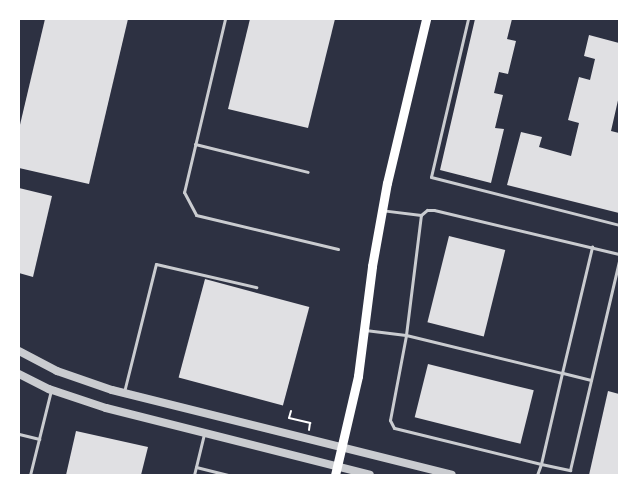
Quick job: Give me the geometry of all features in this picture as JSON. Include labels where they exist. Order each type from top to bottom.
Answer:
[{"type":"main road","points":[[336,471],[358,376],[382,210],[426,19]]},
{"type":"street","points":[[19,351],[57,371],[124,393],[452,475]]},
{"type":"street","points":[[19,374],[51,390],[106,408],[204,433],[336,471],[370,475]]},
{"type":"lane","points":[[225,19],[184,192],[196,215],[338,249]]},
{"type":"lane","points":[[468,19],[431,177],[619,224]]},
{"type":"lane","points":[[195,144],[308,172]]},
{"type":"lane","points":[[382,210],[421,215]]},
{"type":"lane","points":[[619,254],[434,210],[427,210],[421,215],[406,335],[390,420],[394,428],[570,470],[619,261]]},
{"type":"lane","points":[[537,475],[592,247]]},
{"type":"lane","points":[[124,393],[156,264],[256,287]]},
{"type":"lane","points":[[364,330],[406,335],[591,380]]},
{"type":"lane","points":[[30,475],[51,390]]},
{"type":"lane","points":[[194,475],[204,433]]},
{"type":"lane","points":[[19,434],[39,439]]},
{"type":"lane","points":[[196,468],[229,475]]},
{"type":"path","points":[[291,411],[289,418],[310,423],[306,440]]},
{"type":"building","points":[[45,19],[128,19],[89,184],[19,168],[19,129]]},
{"type":"building","points":[[250,19],[335,19],[308,128],[228,109]]},
{"type":"building","points":[[475,19],[512,19],[507,39],[516,41],[508,74],[499,72],[494,93],[503,95],[495,128],[504,129],[491,183],[440,170]]},
{"type":"building","points":[[589,35],[619,43],[619,96],[611,131],[619,133],[619,213],[507,185],[521,132],[542,137],[539,147],[571,156],[579,123],[568,120],[579,77],[590,80],[595,59],[584,56]]},
{"type":"building","points":[[19,188],[52,196],[33,277],[19,273]]},
{"type":"building","points":[[449,236],[505,250],[484,336],[427,322]]},
{"type":"building","points":[[205,279],[309,307],[283,405],[179,378]]},
{"type":"building","points":[[428,364],[534,390],[520,444],[415,417]]},
{"type":"building","points":[[608,391],[619,394],[619,472],[618,475],[589,475]]},
{"type":"building","points":[[76,431],[148,447],[141,475],[66,475]]}]
